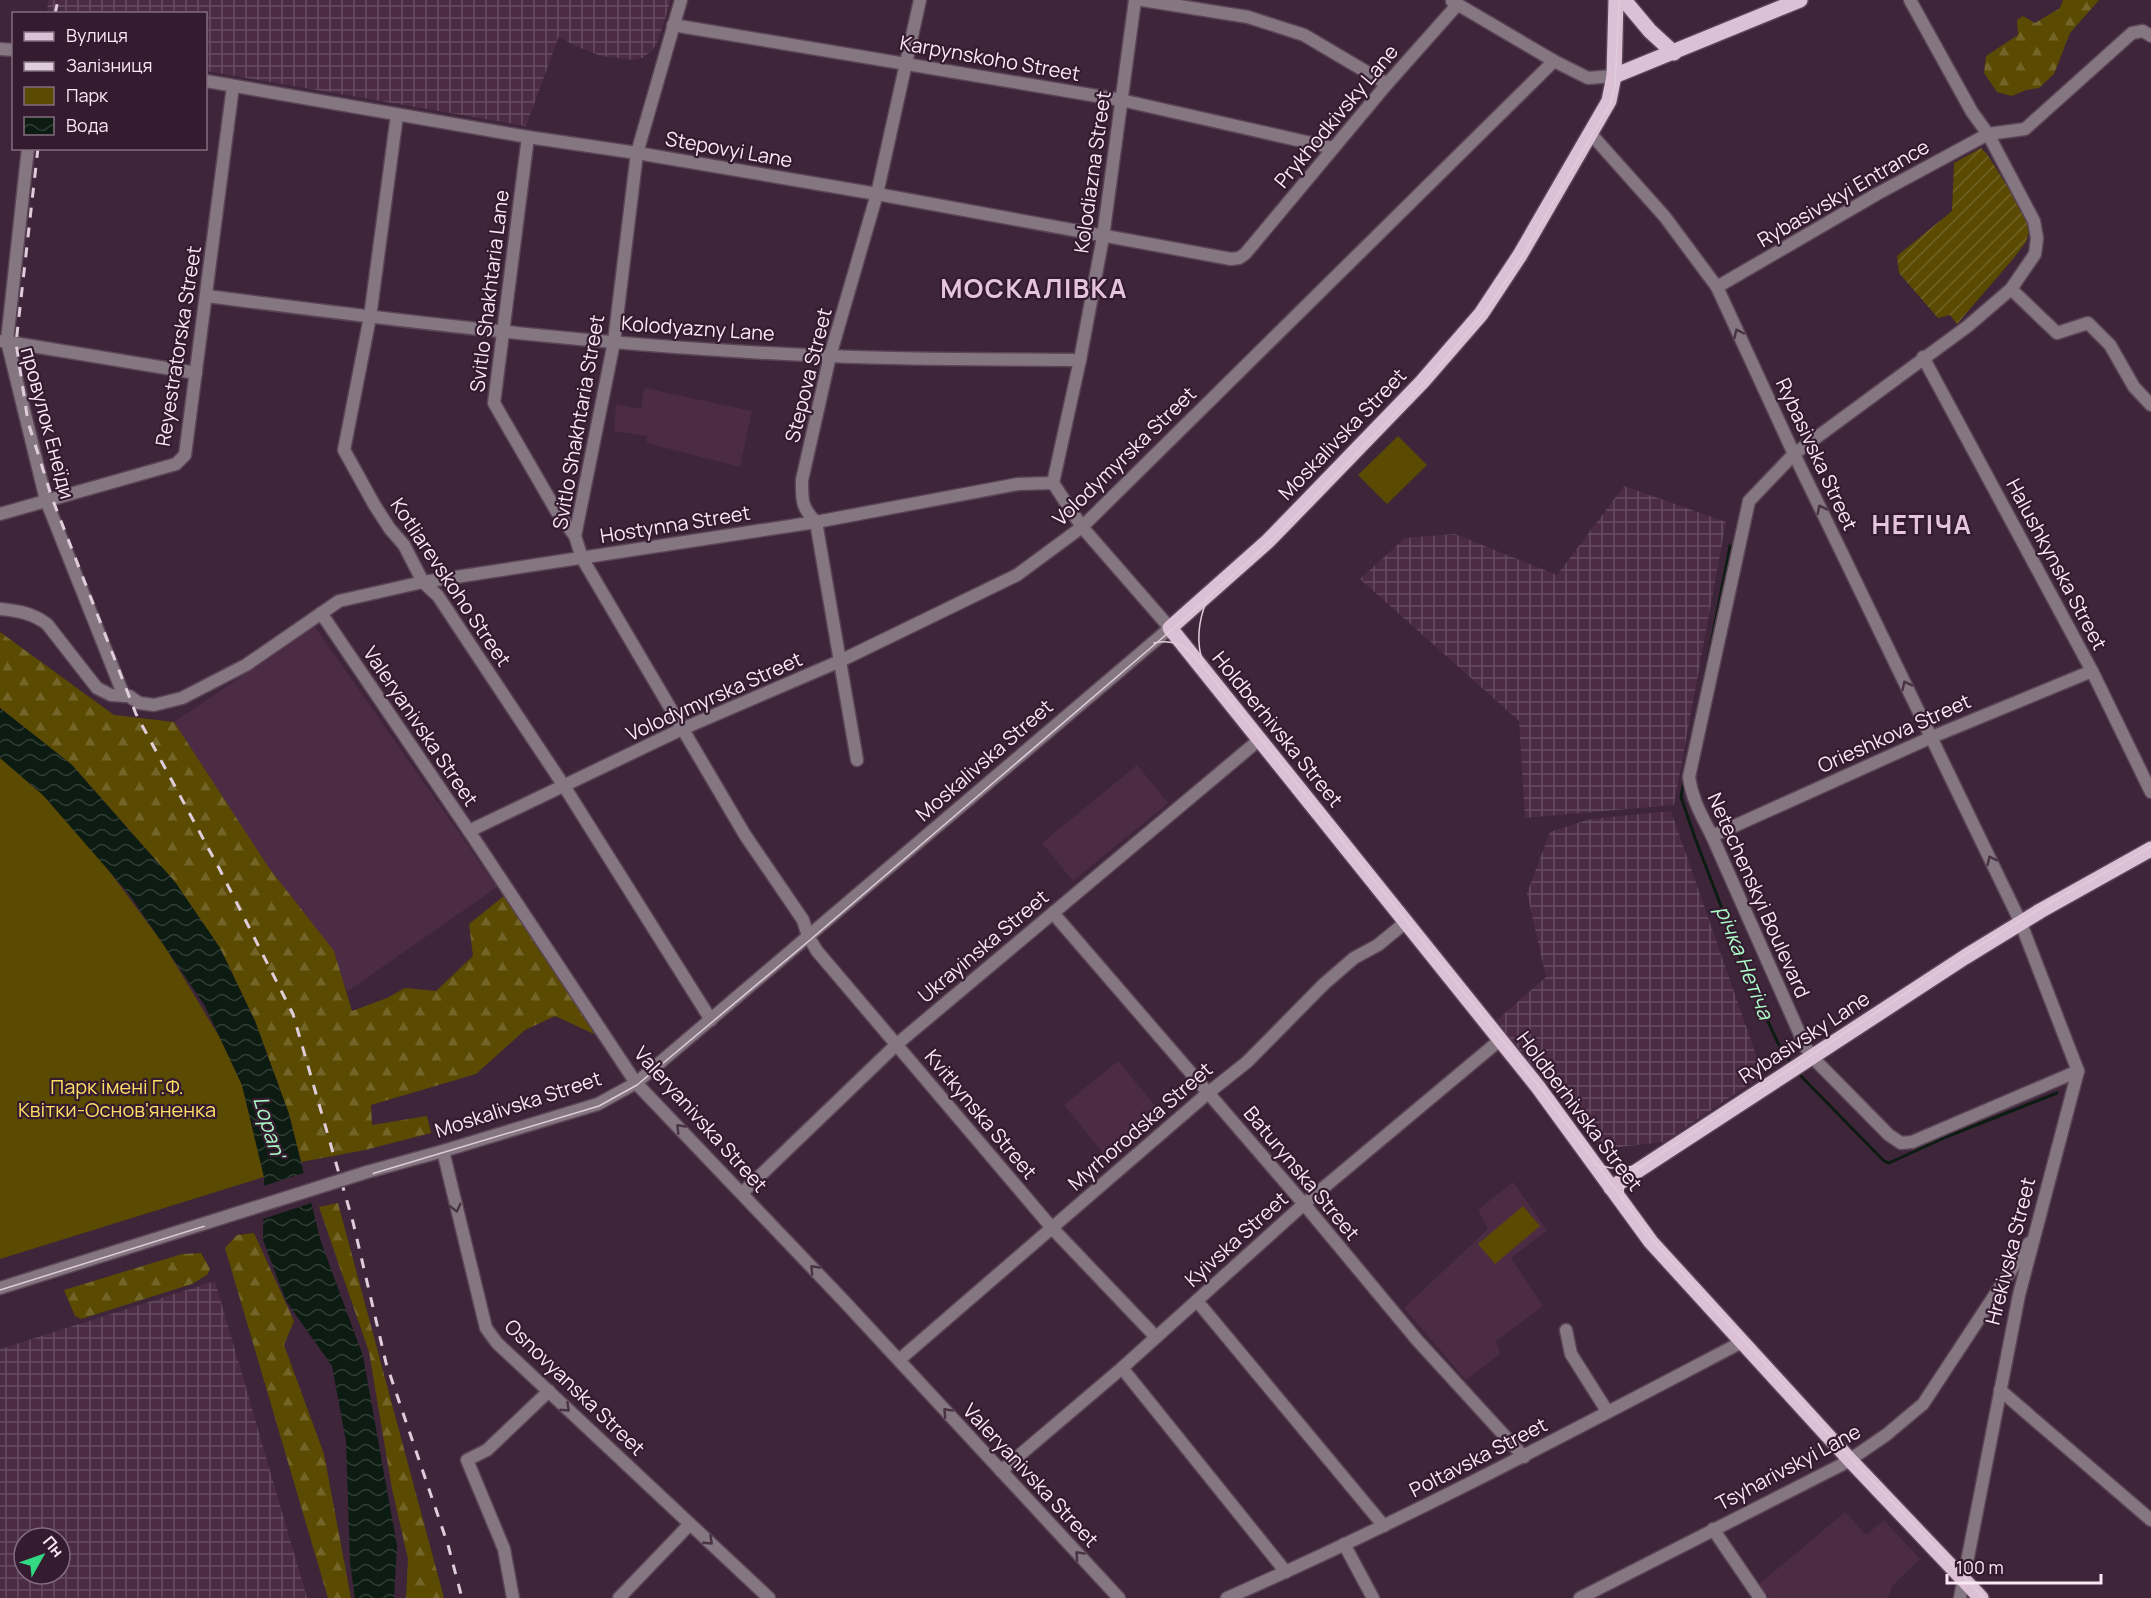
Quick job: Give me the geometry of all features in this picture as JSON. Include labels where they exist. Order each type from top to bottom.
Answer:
[{"type":"main road","name":"Moskalivska Street","points":[[1170,628],[1268,541],[1422,382],[1481,314],[1520,255],[1609,101],[1614,76],[1616,0]]},
{"type":"main road","points":[[1624,0],[1650,31],[1674,52]]},
{"type":"main road","points":[[1614,76],[1800,0]]},
{"type":"main road","name":"Holdberhivska Street","points":[[1170,628],[1538,1087],[1651,1242],[1850,1460],[1981,1598]]},
{"type":"main road","points":[[2018,918],[2151,849]]},
{"type":"main road","name":"Rybasivsky Lane","points":[[1611,1188],[2018,918]]},
{"type":"street","name":"Svitlo Shakhtaria Street","points":[[681,0],[637,153],[614,342],[575,536],[582,558],[745,835],[803,920],[809,938]]},
{"type":"street","name":"Stepova Street","points":[[857,760],[816,522],[806,511],[802,500],[802,480],[830,356],[878,194],[920,0]]},
{"type":"street","name":"Kolodiazna Street","points":[[1053,483],[1104,237],[1135,0]]},
{"type":"street","points":[[1142,0],[1248,17],[1305,34],[1387,84]]},
{"type":"street","name":"Netechenskyi Boulevard","points":[[1910,0],[1972,112],[1988,134],[2034,220],[2037,238],[2035,254],[2011,289],[1968,326],[1794,454],[1749,501],[1689,777],[1691,792],[1806,1048],[1900,1143],[1912,1142],[2078,1071]]},
{"type":"street","points":[[1455,2],[1554,61],[1588,78],[1614,76]]},
{"type":"street","name":"Prykhodkivsky Lane","points":[[1245,254],[1455,2]]},
{"type":"street","name":"Karpynskoho Street","points":[[673,25],[1121,100],[1334,148]]},
{"type":"street","points":[[1988,134],[2025,129],[2132,33],[2144,31],[2151,36]]},
{"type":"street","name":"Volodymyrska Street","points":[[469,831],[682,729],[840,662],[1017,575],[1082,527],[1554,61]]},
{"type":"street","name":"Stepovyi Lane","points":[[207,81],[397,115],[878,194],[1231,259],[1245,254]]},
{"type":"street","name":"Reyestratorska Street","points":[[0,514],[176,464],[185,455],[234,86]]},
{"type":"street","name":"Kotliarevskoho Street","points":[[397,115],[370,317],[344,450],[375,507],[404,545],[423,582],[438,596],[564,786],[711,1020]]},
{"type":"street","name":"Rybasivska Street","points":[[1590,134],[1665,217],[1717,287],[1794,454],[2018,918]]},
{"type":"street","name":"Rybasivskyi Entrance","points":[[1717,287],[1877,194],[1988,134]]},
{"type":"street","name":"Svitlo Shakhtaria Lane","points":[[528,137],[495,403],[557,512],[575,536]]},
{"type":"street","name":"провулок Енеїди","points":[[28,150],[3,341],[46,500],[121,696]]},
{"type":"street","points":[[2011,289],[2058,333],[2088,322],[2110,345],[2134,387],[2151,405]]},
{"type":"street","name":"Kolodyazny Lane","points":[[207,296],[504,333],[614,342],[830,356],[1080,360]]},
{"type":"street","points":[[3,341],[196,373]]},
{"type":"street","name":"Halushkynska Street","points":[[1923,357],[2092,671],[2151,792]]},
{"type":"street","points":[[1053,483],[1082,527],[1170,628]]},
{"type":"street","name":"Hostynna Street","points":[[0,609],[26,612],[37,616],[47,624],[97,688],[111,695],[129,696],[139,703],[154,705],[182,698],[246,665],[339,601],[347,598],[366,596],[423,582],[816,522],[1018,484],[1053,483]]},
{"type":"street","name":"Valeryanivska Street","points":[[321,613],[636,1083],[742,1192],[1119,1598]]},
{"type":"street","name":"Moskalivska Street","points":[[0,1288],[367,1172],[602,1102],[636,1083],[809,938],[1170,628]]},
{"type":"street","name":"Orieshkova Street","points":[[1712,836],[1932,736],[2092,671]]},
{"type":"street","name":"Ukrayinska Street","points":[[742,1192],[897,1044],[1259,740]]},
{"type":"street","name":"Baturynska Street","points":[[1053,913],[1304,1204],[1417,1340],[1524,1456]]},
{"type":"street","points":[[2018,918],[2078,1071]]},
{"type":"street","name":"Myrhorodska Street","points":[[899,1360],[1208,1093],[1247,1062],[1354,958],[1377,945],[1406,922]]},
{"type":"street","name":"Kvitkynska Street","points":[[809,938],[817,951],[1052,1228],[1155,1336]]},
{"type":"street","name":"Kyivska Street","points":[[1001,1471],[1122,1368],[1304,1204],[1500,1040]]},
{"type":"street","name":"Hrekivska Street","points":[[1960,1598],[2019,1296],[2078,1071]]},
{"type":"street","name":"Osnovyanska Street","points":[[443,1151],[486,1328],[497,1343],[764,1596]]},
{"type":"street","name":"Tsyharivskyi Lane","points":[[1580,1598],[1850,1460],[1886,1435],[1923,1404],[2035,1235]]},
{"type":"street","points":[[1197,1301],[1384,1526]]},
{"type":"street","points":[[1566,1330],[1571,1354],[1607,1411]]},
{"type":"street","name":"Poltavska Street","points":[[1227,1598],[1384,1526],[1742,1342]]},
{"type":"street","points":[[1122,1368],[1286,1572]]},
{"type":"street","points":[[2000,1390],[2151,1520]]},
{"type":"street","points":[[513,1598],[504,1549],[467,1460],[487,1450],[549,1391]]},
{"type":"street","points":[[619,1598],[690,1524]]},
{"type":"street","points":[[1713,1529],[1760,1598]]},
{"type":"street","points":[[1344,1544],[1373,1598]]},
{"type":"shaded area","points":[[48,0],[671,0],[658,41],[652,51],[642,58],[632,60],[601,56],[573,45],[559,36],[526,126],[207,71],[207,12],[47,12]]},
{"type":"shaded area","points":[[644,388],[752,411],[740,467],[647,443],[647,436],[614,431],[616,404],[641,409]]},
{"type":"shaded area","points":[[1624,486],[1726,522],[1674,805],[1525,818],[1519,721],[1360,579],[1405,538],[1455,534],[1557,575]]},
{"type":"shaded area","points":[[315,627],[497,887],[348,991],[174,722]]},
{"type":"shaded area","points":[[1137,765],[1168,803],[1073,881],[1042,843]]},
{"type":"shaded area","points":[[1671,811],[1763,1075],[1664,1142],[1601,1149],[1496,1021],[1546,977],[1527,893],[1550,832],[1590,819]]},
{"type":"shaded area","points":[[1118,1061],[1163,1115],[1109,1160],[1064,1105]]},
{"type":"shaded area","points":[[1513,1182],[1547,1230],[1511,1258],[1543,1306],[1496,1341],[1500,1354],[1466,1380],[1404,1308],[1488,1229],[1478,1210]]},
{"type":"shaded area","points":[[215,1281],[307,1598],[0,1598],[0,1349]]},
{"type":"shaded area","points":[[1845,1512],[1866,1535],[1884,1520],[1920,1559],[1892,1586],[1888,1598],[1770,1598],[1758,1585]]},
{"type":"green space","points":[[2063,0],[2099,0],[2070,33],[2054,74],[2039,88],[2012,96],[1997,92],[1984,73],[1986,56],[2018,35],[2017,20],[2023,16],[2035,23],[2060,8]]},
{"type":"green space","points":[[1981,148],[2031,224],[2026,242],[1957,324],[1950,315],[1938,318],[1899,273],[1897,256],[1952,211],[1954,163]]},
{"type":"green space","points":[[1398,436],[1427,465],[1387,504],[1358,475]]},
{"type":"green space","points":[[0,632],[114,715],[174,722],[269,868],[334,951],[352,1011],[387,998],[405,988],[436,991],[473,956],[469,924],[509,892],[573,989],[594,1034],[555,1016],[525,1030],[476,1074],[371,1105],[372,1125],[427,1116],[431,1133],[365,1150],[301,1162],[289,1114],[255,1021],[220,948],[175,882],[73,766],[0,708]]},
{"type":"green space","name":"Парк імені Г.Ф. Квітки-Основ'яненка","points":[[0,758],[43,795],[104,864],[164,945],[220,1038],[242,1085],[264,1177],[0,1259]]},
{"type":"green space","points":[[338,1203],[444,1598],[406,1598],[408,1559],[392,1489],[369,1352],[319,1207]]},
{"type":"green space","points":[[1523,1206],[1540,1226],[1495,1264],[1478,1244]]},
{"type":"green space","points":[[254,1233],[294,1321],[284,1345],[324,1454],[351,1598],[328,1598],[225,1248],[237,1235]]},
{"type":"green space","points":[[201,1253],[210,1269],[207,1275],[192,1284],[81,1319],[75,1316],[64,1290],[182,1254]]},
{"type":"water","name":"Lopan'","points":[[0,708],[71,764],[175,882],[220,948],[255,1021],[289,1114],[321,1242],[363,1356],[397,1546],[394,1598],[355,1598],[350,1563],[346,1441],[332,1366],[286,1301],[263,1240],[264,1177],[242,1085],[205,1006],[129,894],[43,795],[0,758]]},
{"type":"pier","points":[[307,1172],[314,1202],[260,1220],[260,1187]]},
{"type":"waterway","name":"річка Нетіча","points":[[1703,686],[1730,546]]},
{"type":"waterway","name":"річка Нетіча","points":[[1684,781],[1681,797],[1695,838],[1752,987],[1778,1043],[1791,1063]]},
{"type":"waterway","name":"річка Нетіча","points":[[1796,1071],[1884,1161],[1889,1163],[1946,1137],[2057,1093]]},
{"type":"tram line","points":[[0,1290],[368,1175],[599,1106],[637,1085],[1189,615],[1270,542],[1425,383],[1483,315],[1522,257],[1611,102],[1615,86],[1619,0]]},
{"type":"tram line","points":[[1203,664],[1199,648],[1199,632],[1207,600]]},
{"type":"tram line","points":[[1154,643],[1176,643],[1194,655],[1539,1086],[1653,1240],[1852,1459],[1984,1598]]},
{"type":"tram line","points":[[1622,1201],[1624,1184],[1634,1171],[1964,955],[2039,909],[2151,847]]},
{"type":"tram line","points":[[1593,1164],[1611,1168],[1641,1166]]},
{"type":"railway","points":[[55,12],[58,0]]},
{"type":"railway","points":[[38,150],[16,343],[28,422],[52,498],[136,714],[220,870],[293,1014],[353,1222],[386,1363],[448,1545],[462,1598]]},
{"type":"district","name":"МОСКАЛІВКА","points":[[1034,288]]},
{"type":"district","name":"НЕТІЧА","points":[[1922,524]]}]
